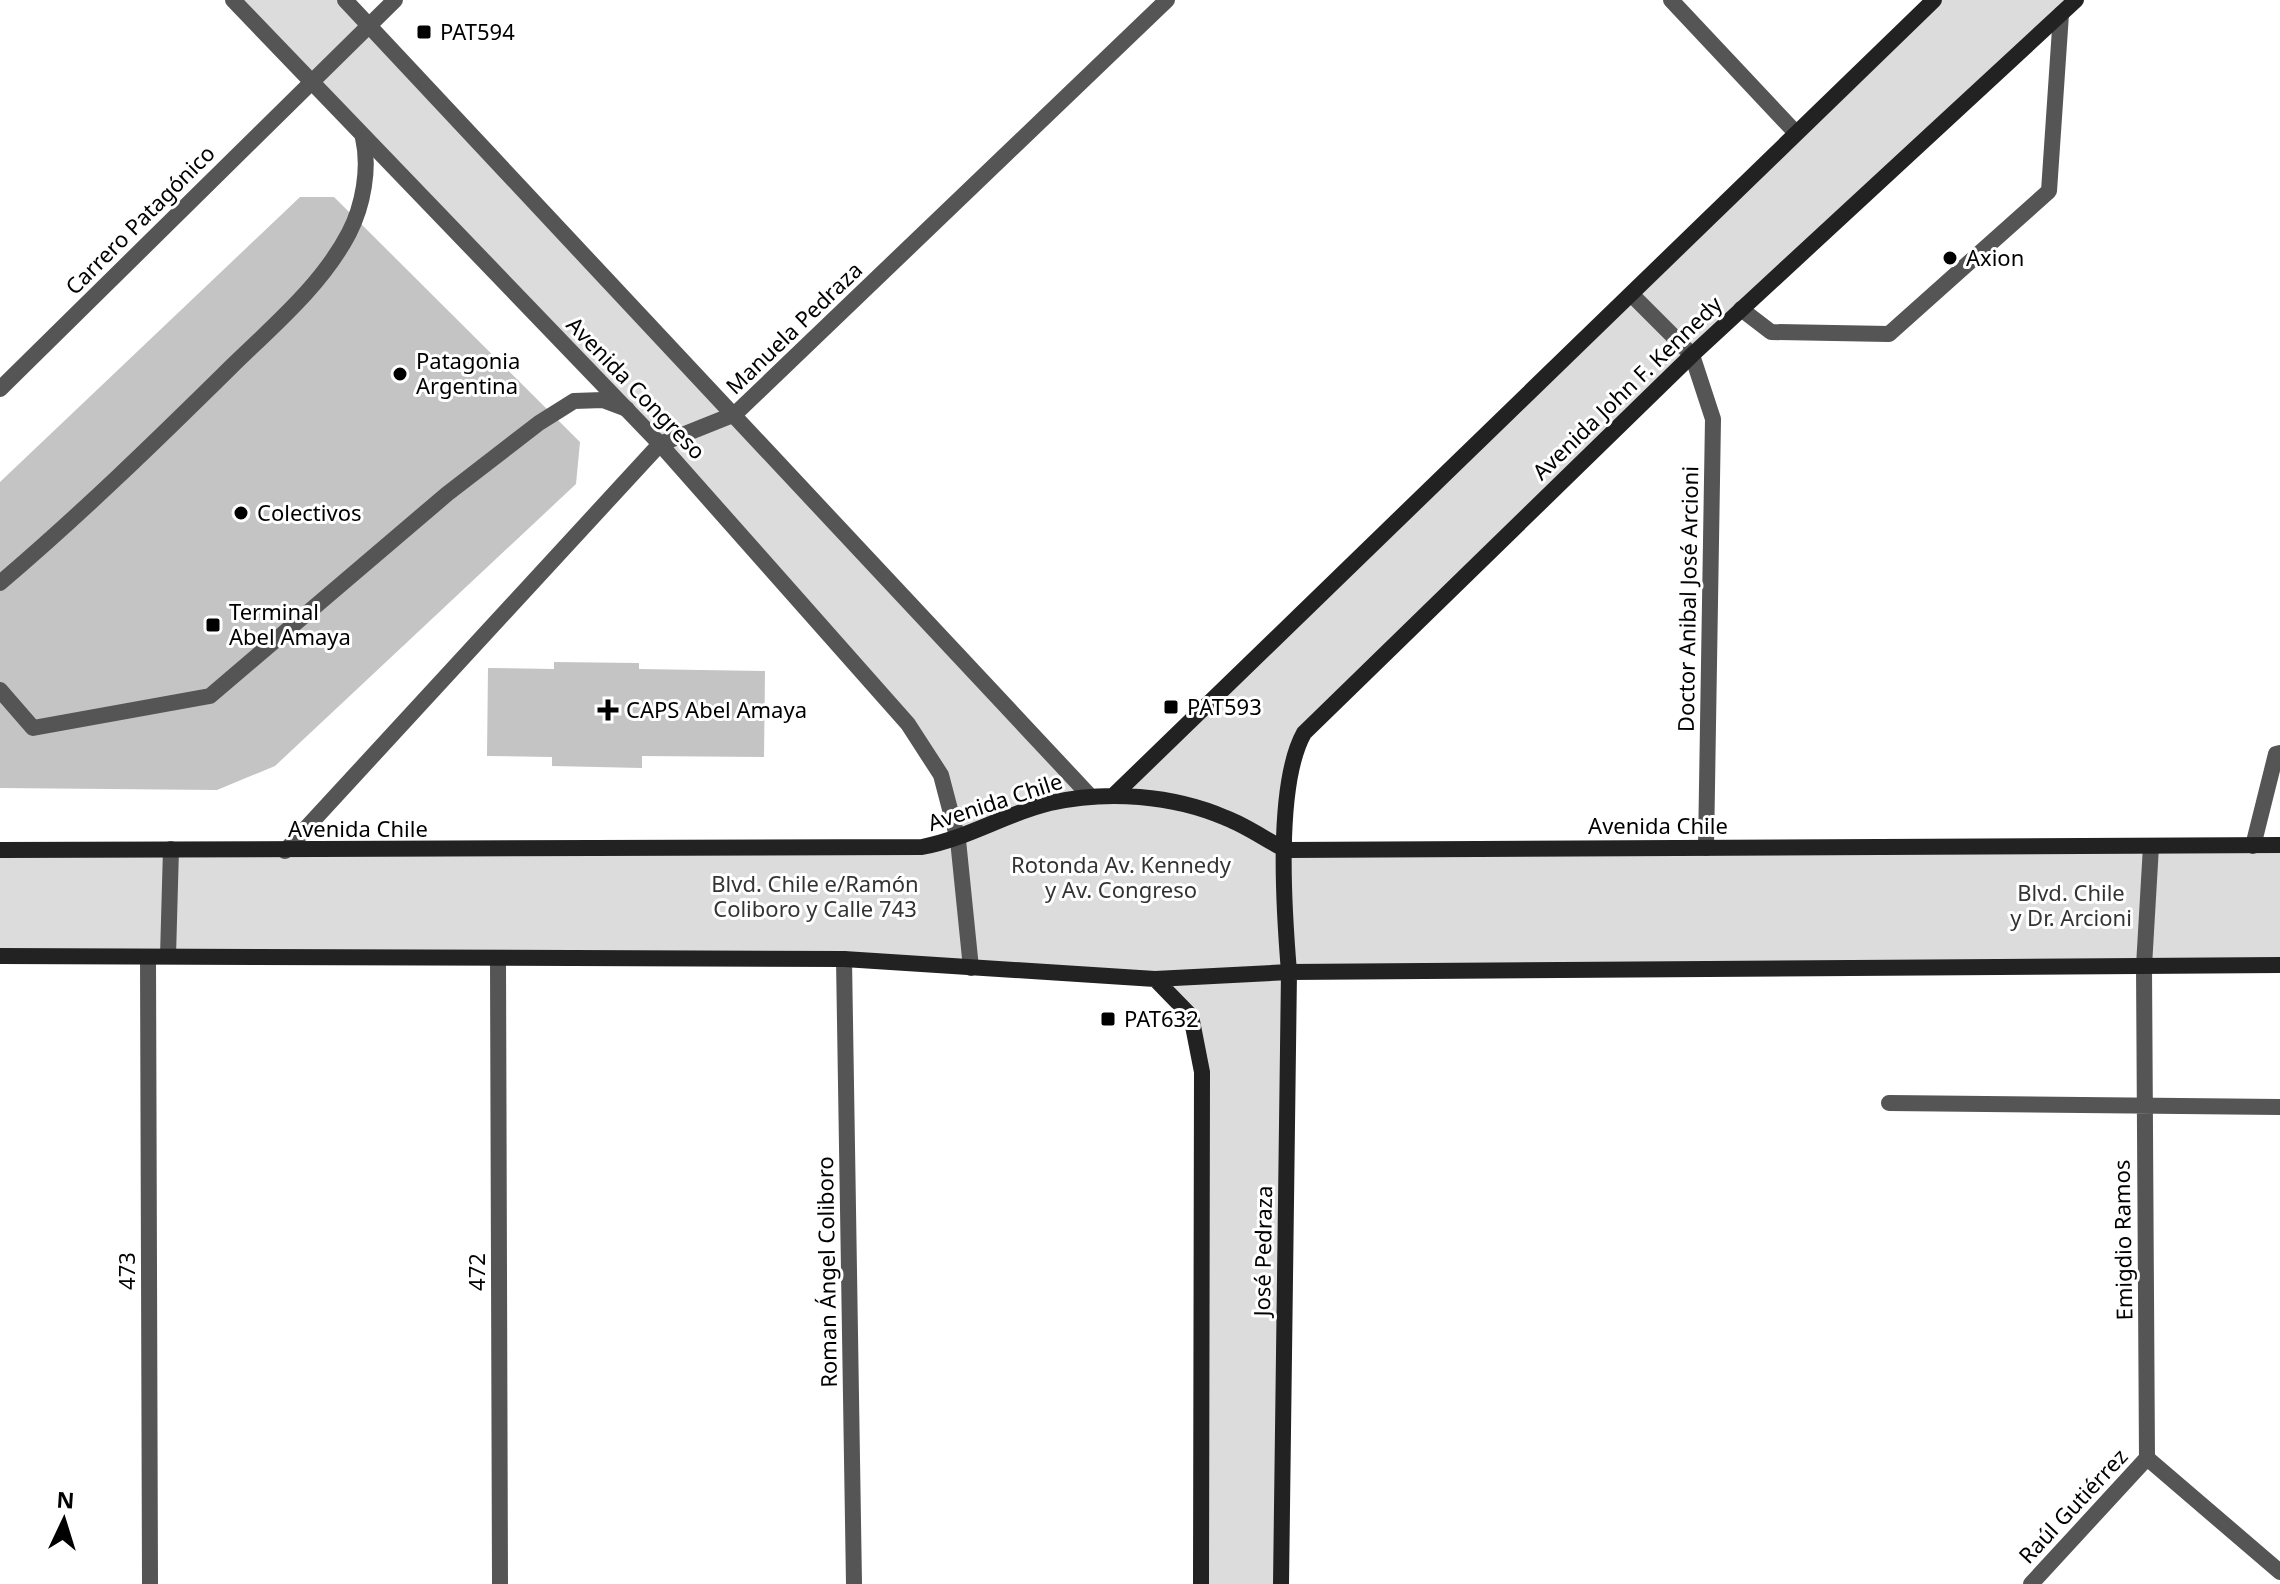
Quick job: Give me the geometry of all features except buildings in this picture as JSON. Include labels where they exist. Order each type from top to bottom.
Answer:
[{"type":"main road","points":[[1113,796],[1934,0]]},
{"type":"main road","name":"Avenida John F. Kennedy","points":[[1284,918],[1287,779],[1293,753],[1304,733],[1692,355],[2076,0]]},
{"type":"main road","name":"Avenida Chile","points":[[0,850],[922,847],[958,840],[1048,803],[1090,796],[1175,802],[1227,818],[1286,850],[2280,845]]},
{"type":"main road","name":"José Pedraza","points":[[1281,1584],[1289,972],[1284,918]]},
{"type":"main road","points":[[0,956],[844,959],[1155,979],[1289,972],[2280,965]]},
{"type":"main road","points":[[1155,979],[1191,1016],[1202,1072],[1201,1584]]},
{"type":"street","name":"Avenida Congreso","points":[[233,0],[660,444],[908,724],[941,775],[958,840],[971,968]]},
{"type":"street","points":[[345,0],[1090,796]]},
{"type":"street","points":[[368,25],[395,0]]},
{"type":"street","name":"Manuela Pedraza","points":[[285,851],[660,444],[735,414],[1167,0]]},
{"type":"street","points":[[1671,0],[1796,133]]},
{"type":"street","points":[[1741,309],[1771,332],[1889,334],[2049,191],[2061,14]]},
{"type":"street","name":"Carrero Patagónico","points":[[0,389],[368,25]]},
{"type":"street","points":[[0,583],[93,504],[311,287],[349,233],[363,189],[367,156],[363,138]]},
{"type":"street","points":[[1632,295],[1692,355]]},
{"type":"street","name":"Doctor Anibal José Arcioni","points":[[1692,355],[1713,419],[1706,848]]},
{"type":"street","points":[[0,690],[33,728],[210,696],[447,494],[539,423],[574,401],[603,400],[627,409]]},
{"type":"street","points":[[2253,846],[2276,754],[2280,753]]},
{"type":"street","name":"Emigdio Ramos","points":[[2147,1458],[2143,1105],[2144,966],[2151,846]]},
{"type":"street","points":[[168,956],[171,849]]},
{"type":"street","name":"473","points":[[148,957],[150,1584]]},
{"type":"street","name":"Roman Ángel Coliboro","points":[[844,959],[854,1584]]},
{"type":"street","name":"472","points":[[498,960],[500,1584]]},
{"type":"street","points":[[1889,1103],[2280,1107]]},
{"type":"street","points":[[2147,1458],[2280,1572]]},
{"type":"street","name":"Raúl Gutiérrez","points":[[2031,1584],[2147,1458]]},
{"type":"green space","points":[[233,0],[345,0],[1091,796],[1113,796],[1934,0],[2076,0],[1304,733],[1286,850],[2280,845],[2280,965],[1289,972],[1281,1584],[1201,1584],[1202,1072],[1191,1016],[1155,979],[971,968],[0,956],[0,850],[958,840],[941,775],[660,444]]},
{"type":"place","name":"PAT594","points":[[424,32]]},
{"type":"place","name":"Axion","points":[[1950,258]]},
{"type":"place","name":"Patagonia Argentina","points":[[400,374]]},
{"type":"place","name":"Colectivos","points":[[241,513]]},
{"type":"place","name":"Terminal Abel Amaya","points":[[213,625]]},
{"type":"place","name":"PAT593","points":[[1171,707]]},
{"type":"place","name":"CAPS Abel Amaya","points":[[608,710]]},
{"type":"place","name":"PAT632","points":[[1108,1019]]},
{"type":"park label","name":"Rotonda Av. Kennedy y Av. Congreso","points":[[1121,878]]},
{"type":"park label","name":"Blvd. Chile e/Ramón Coliboro y Calle 743","points":[[815,896]]},
{"type":"park label","name":"Blvd. Chile y Dr. Arcioni","points":[[2071,906]]}]
